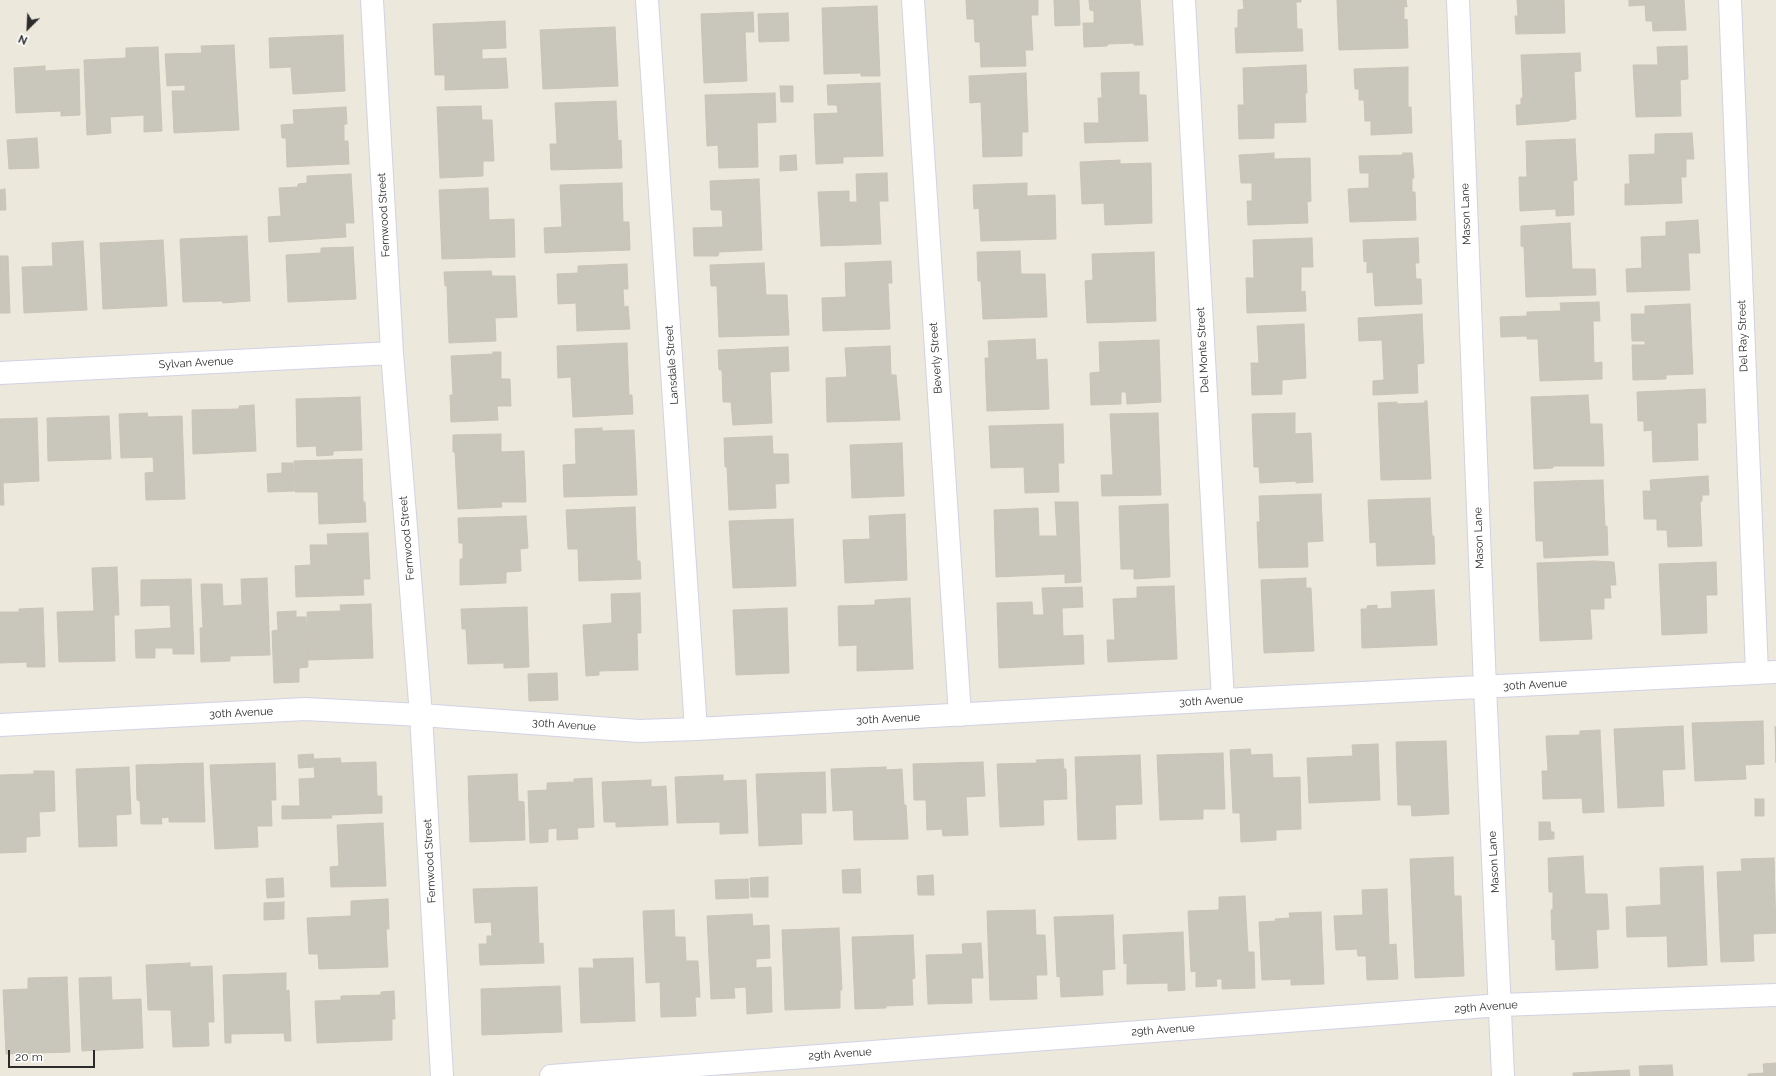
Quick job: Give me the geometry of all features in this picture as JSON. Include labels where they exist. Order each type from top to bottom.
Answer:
[{"type":"street","name":"Fernwood Street","points":[[372,0],[392,353],[421,715],[442,1076]]},
{"type":"street","name":"Lansdale Street","points":[[647,0],[696,729]]},
{"type":"street","name":"Beverly Street","points":[[913,0],[960,715]]},
{"type":"street","name":"Del Monte Street","points":[[1184,0],[1223,700]]},
{"type":"street","name":"Mason Lane","points":[[1458,0],[1485,687],[1503,1076]]},
{"type":"street","name":"Del Ray Street","points":[[1730,0],[1766,672]]},
{"type":"street","name":"Sylvan Avenue","points":[[0,373],[392,353]]},
{"type":"street","name":"30th Avenue","points":[[0,725],[305,710],[421,715],[639,731],[1766,672]]},
{"type":"street","name":"29th Avenue","points":[[550,1076],[1500,1005],[1776,995]]},
{"type":"building","points":[[966,0],[1038,0],[1038,15],[1031,15],[1033,50],[1025,50],[1026,66],[981,67],[980,42],[975,42],[974,19],[967,19]]},
{"type":"building","points":[[1054,0],[1079,0],[1080,25],[1055,26]]},
{"type":"building","points":[[1089,0],[1140,0],[1143,45],[1134,45],[1134,43],[1084,47],[1083,23],[1094,23],[1094,11],[1090,10]]},
{"type":"building","points":[[1243,0],[1301,0],[1301,2],[1296,2],[1297,29],[1302,29],[1303,51],[1236,53],[1235,28],[1238,28],[1238,10],[1244,9]]},
{"type":"building","points":[[1337,0],[1406,0],[1407,7],[1404,6],[1404,20],[1407,19],[1408,48],[1339,50]]},
{"type":"building","points":[[1517,0],[1564,0],[1565,33],[1516,34],[1515,16],[1518,16]]},
{"type":"building","points":[[1629,0],[1684,0],[1686,30],[1653,31],[1652,21],[1646,21],[1645,5],[1629,6]]},
{"type":"building","points":[[877,6],[880,76],[861,76],[861,73],[824,74],[822,8]]},
{"type":"building","points":[[753,12],[754,32],[745,32],[747,81],[704,83],[701,14]]},
{"type":"building","points":[[788,13],[789,41],[759,42],[758,14]]},
{"type":"building","points":[[505,21],[506,48],[482,49],[482,59],[506,58],[508,88],[445,90],[445,75],[435,75],[433,24]]},
{"type":"building","points":[[615,27],[618,86],[543,89],[540,30]]},
{"type":"building","points":[[343,35],[345,91],[293,94],[291,67],[270,68],[269,38]]},
{"type":"building","points":[[234,45],[239,130],[174,133],[172,91],[185,91],[185,85],[167,86],[165,54],[202,53],[201,46]]},
{"type":"building","points":[[1687,46],[1688,79],[1680,80],[1681,116],[1636,117],[1633,65],[1658,65],[1657,47]]},
{"type":"building","points":[[158,47],[162,131],[144,132],[144,115],[110,117],[111,133],[87,135],[84,60],[126,58],[126,48]]},
{"type":"building","points":[[1580,53],[1581,71],[1574,72],[1576,119],[1569,121],[1517,125],[1516,105],[1521,105],[1521,98],[1523,98],[1521,55]]},
{"type":"building","points":[[1306,65],[1306,122],[1274,123],[1274,138],[1239,139],[1238,105],[1244,105],[1243,68]]},
{"type":"building","points":[[45,66],[45,71],[79,69],[80,115],[61,116],[61,111],[16,113],[14,68]]},
{"type":"building","points":[[1408,67],[1408,107],[1411,107],[1412,133],[1371,135],[1371,121],[1365,121],[1364,100],[1359,100],[1359,89],[1355,89],[1354,69]]},
{"type":"building","points":[[1139,72],[1139,95],[1146,95],[1148,141],[1085,143],[1084,123],[1099,123],[1098,98],[1102,98],[1101,73]]},
{"type":"building","points":[[1026,73],[1028,132],[1022,132],[1022,156],[983,157],[981,102],[970,103],[969,76]]},
{"type":"building","points":[[880,83],[883,156],[843,157],[843,163],[816,164],[814,114],[838,113],[837,105],[828,105],[827,85]]},
{"type":"building","points":[[780,86],[793,86],[793,102],[781,102]]},
{"type":"building","points":[[775,93],[776,122],[757,123],[758,167],[719,168],[718,145],[707,146],[705,95]]},
{"type":"building","points":[[616,101],[618,141],[621,140],[622,168],[551,170],[550,144],[557,144],[555,103]]},
{"type":"building","points":[[481,106],[482,120],[492,120],[494,161],[483,161],[483,176],[440,178],[437,107]]},
{"type":"building","points":[[346,107],[347,124],[344,124],[344,141],[348,141],[349,164],[287,167],[286,138],[282,138],[281,125],[294,124],[293,110]]},
{"type":"building","points":[[1692,133],[1694,159],[1686,159],[1686,177],[1681,177],[1682,203],[1625,205],[1625,184],[1630,184],[1629,155],[1655,154],[1655,134]]},
{"type":"building","points":[[37,138],[39,168],[9,169],[7,140]]},
{"type":"building","points":[[1575,139],[1577,180],[1573,181],[1574,215],[1556,216],[1556,209],[1520,211],[1519,177],[1527,177],[1526,141]]},
{"type":"building","points":[[1274,153],[1274,159],[1310,158],[1311,201],[1307,202],[1308,223],[1248,225],[1247,201],[1252,201],[1252,183],[1241,183],[1239,155]]},
{"type":"building","points":[[1403,153],[1412,153],[1414,178],[1412,178],[1412,192],[1415,192],[1416,220],[1350,222],[1348,189],[1369,188],[1369,173],[1360,173],[1359,156],[1403,155]]},
{"type":"building","points":[[796,155],[797,170],[780,171],[780,156]]},
{"type":"building","points":[[1120,160],[1120,164],[1151,163],[1152,223],[1105,225],[1104,203],[1082,204],[1080,162]]},
{"type":"building","points":[[887,173],[888,201],[879,201],[881,244],[821,246],[818,192],[849,191],[849,202],[857,202],[856,174]]},
{"type":"building","points":[[351,174],[354,223],[345,223],[346,237],[269,242],[268,217],[281,216],[279,188],[298,187],[298,184],[307,183],[307,176]]},
{"type":"building","points":[[759,179],[762,250],[719,252],[718,256],[694,256],[693,228],[723,227],[722,210],[711,210],[710,181]]},
{"type":"building","points":[[622,183],[623,222],[629,222],[630,250],[545,253],[544,228],[562,227],[560,185]]},
{"type":"building","points":[[1027,183],[1027,196],[1055,195],[1056,239],[981,241],[979,208],[974,209],[973,185]]},
{"type":"building","points":[[488,188],[489,220],[514,219],[515,257],[442,259],[439,190]]},
{"type":"building","points":[[5,189],[6,210],[0,210],[0,190]]},
{"type":"building","points":[[1698,220],[1700,253],[1688,253],[1690,290],[1627,292],[1626,269],[1642,268],[1641,237],[1666,236],[1666,222]]},
{"type":"building","points":[[1570,223],[1572,269],[1595,269],[1596,295],[1526,297],[1524,247],[1521,246],[1521,226]]},
{"type":"building","points":[[247,236],[250,301],[223,303],[222,301],[183,302],[180,239]]},
{"type":"building","points":[[1312,238],[1313,267],[1301,267],[1301,292],[1305,291],[1306,311],[1247,313],[1246,278],[1254,278],[1253,240]]},
{"type":"building","points":[[1418,238],[1419,263],[1415,263],[1416,279],[1421,279],[1422,304],[1375,306],[1373,272],[1367,273],[1367,261],[1364,262],[1363,240]]},
{"type":"building","points":[[163,240],[167,306],[103,309],[100,243]]},
{"type":"building","points":[[83,241],[87,310],[24,313],[22,267],[53,266],[52,243]]},
{"type":"building","points":[[353,247],[356,299],[288,302],[286,255],[321,253],[321,248]]},
{"type":"building","points":[[1020,251],[1021,274],[1045,274],[1047,317],[983,319],[981,281],[978,281],[977,252]]},
{"type":"building","points":[[1154,252],[1156,321],[1087,323],[1085,281],[1093,280],[1092,254]]},
{"type":"building","points":[[0,256],[8,256],[10,313],[0,313]]},
{"type":"building","points":[[891,261],[892,283],[888,283],[890,329],[823,331],[822,298],[846,297],[845,263]]},
{"type":"building","points":[[764,263],[766,295],[787,295],[789,335],[719,337],[717,286],[711,286],[710,265]]},
{"type":"building","points":[[627,264],[628,289],[623,289],[624,307],[628,306],[630,329],[577,331],[576,303],[558,304],[557,274],[578,273],[578,266]]},
{"type":"building","points":[[491,271],[492,276],[515,276],[517,317],[495,318],[496,341],[449,343],[447,286],[445,286],[444,272]]},
{"type":"building","points":[[1599,302],[1600,321],[1593,321],[1594,363],[1602,362],[1602,379],[1540,381],[1538,339],[1527,339],[1527,336],[1501,337],[1500,317],[1527,316],[1527,312],[1561,311],[1560,303]]},
{"type":"building","points":[[1690,304],[1693,374],[1666,375],[1666,379],[1633,380],[1632,345],[1645,345],[1645,341],[1632,341],[1631,314],[1645,314],[1645,306]]},
{"type":"building","points":[[1422,314],[1424,363],[1417,364],[1418,393],[1373,395],[1373,381],[1384,380],[1382,340],[1359,341],[1358,318]]},
{"type":"building","points":[[1304,324],[1306,378],[1282,380],[1282,394],[1252,395],[1251,363],[1259,363],[1257,326]]},
{"type":"building","points":[[1035,339],[1036,360],[1047,359],[1049,409],[987,411],[985,358],[989,358],[988,341]]},
{"type":"building","points":[[1159,340],[1161,402],[1127,404],[1126,392],[1121,392],[1121,404],[1091,405],[1090,373],[1100,372],[1099,342]]},
{"type":"building","points":[[627,343],[629,395],[632,395],[633,414],[573,417],[571,377],[558,378],[557,346]]},
{"type":"building","points":[[890,346],[891,375],[896,375],[900,420],[827,422],[826,378],[847,377],[845,348]]},
{"type":"building","points":[[788,347],[789,371],[770,372],[772,423],[733,425],[731,402],[723,402],[722,370],[719,370],[718,350]]},
{"type":"building","points":[[493,352],[501,352],[501,379],[510,379],[511,406],[497,406],[498,420],[451,422],[450,395],[453,395],[451,356],[493,354]]},
{"type":"building","points":[[1705,389],[1706,423],[1697,423],[1698,460],[1653,462],[1652,430],[1644,431],[1644,421],[1638,421],[1637,392]]},
{"type":"building","points":[[1588,395],[1590,424],[1602,424],[1604,466],[1553,466],[1553,468],[1534,469],[1531,397]]},
{"type":"building","points":[[360,397],[362,450],[333,451],[333,455],[317,456],[316,446],[297,447],[296,399]]},
{"type":"building","points":[[1425,401],[1427,401],[1431,479],[1381,480],[1378,403],[1425,403]]},
{"type":"building","points":[[254,405],[256,451],[193,454],[192,410],[239,409],[239,406]]},
{"type":"building","points":[[147,413],[148,417],[182,416],[185,499],[146,500],[145,473],[154,472],[153,457],[121,458],[119,414]]},
{"type":"building","points":[[1158,413],[1161,495],[1102,496],[1101,475],[1113,475],[1110,414]]},
{"type":"building","points":[[1295,413],[1295,434],[1311,433],[1313,482],[1296,483],[1296,481],[1260,483],[1259,467],[1254,467],[1252,414]]},
{"type":"building","points":[[109,416],[111,459],[48,461],[47,418]]},
{"type":"building","points":[[37,418],[39,481],[3,483],[4,505],[0,505],[0,419]]},
{"type":"building","points":[[1063,424],[1064,463],[1058,463],[1059,492],[1025,493],[1024,467],[991,468],[989,426]]},
{"type":"building","points":[[602,428],[602,431],[634,430],[637,495],[564,497],[563,465],[576,464],[575,429]]},
{"type":"building","points":[[501,434],[501,452],[524,451],[526,502],[501,502],[502,507],[458,509],[453,435]]},
{"type":"building","points":[[772,436],[773,454],[788,454],[789,483],[775,484],[776,508],[729,510],[724,438]]},
{"type":"building","points":[[902,443],[904,496],[852,498],[850,445]]},
{"type":"building","points":[[362,459],[363,502],[365,502],[366,522],[319,524],[318,492],[295,492],[294,461]]},
{"type":"building","points":[[282,463],[293,463],[294,491],[268,492],[267,474],[282,473]]},
{"type":"building","points":[[1708,476],[1709,495],[1702,495],[1702,501],[1700,502],[1702,546],[1668,547],[1667,530],[1657,530],[1657,519],[1644,519],[1643,491],[1651,491],[1650,480]]},
{"type":"building","points":[[1603,480],[1608,555],[1544,558],[1543,541],[1536,541],[1534,482]]},
{"type":"building","points":[[1321,494],[1323,541],[1307,542],[1308,567],[1259,568],[1257,522],[1260,522],[1259,496]]},
{"type":"building","points":[[1430,498],[1435,564],[1377,566],[1376,542],[1370,543],[1368,500]]},
{"type":"building","points":[[1055,502],[1078,502],[1081,582],[1065,583],[1065,574],[996,577],[994,510],[1038,508],[1039,536],[1057,536]]},
{"type":"building","points":[[1168,504],[1170,577],[1134,579],[1134,569],[1121,569],[1119,506]]},
{"type":"building","points":[[635,507],[637,561],[640,561],[641,579],[579,581],[578,549],[568,549],[566,510]]},
{"type":"building","points":[[905,514],[907,580],[845,583],[843,540],[870,539],[869,516]]},
{"type":"building","points":[[526,516],[528,548],[520,549],[521,571],[506,572],[506,583],[460,585],[460,559],[463,559],[463,543],[459,543],[458,518]]},
{"type":"building","points":[[793,519],[796,586],[733,588],[729,521]]},
{"type":"building","points":[[368,533],[370,579],[363,579],[364,595],[296,597],[295,566],[311,565],[310,545],[328,545],[327,534]]},
{"type":"building","points":[[1594,561],[1614,562],[1616,585],[1610,585],[1611,598],[1604,598],[1604,609],[1590,609],[1592,639],[1540,641],[1537,563]]},
{"type":"building","points":[[1716,562],[1717,595],[1706,595],[1707,633],[1662,635],[1659,564]]},
{"type":"building","points":[[117,567],[119,615],[114,615],[115,661],[59,662],[57,612],[94,611],[92,568]]},
{"type":"building","points":[[267,578],[270,655],[230,656],[230,661],[201,662],[200,628],[203,628],[201,584],[222,584],[223,606],[242,605],[241,579]]},
{"type":"building","points":[[1306,578],[1306,588],[1311,588],[1314,651],[1264,653],[1261,580]]},
{"type":"building","points":[[191,579],[194,654],[173,654],[173,648],[155,648],[155,658],[136,658],[135,630],[171,628],[170,605],[141,606],[141,580]]},
{"type":"building","points":[[1174,586],[1177,659],[1108,662],[1107,640],[1115,640],[1113,599],[1137,598],[1137,587]]},
{"type":"building","points":[[1082,587],[1083,607],[1062,608],[1063,636],[1083,635],[1084,664],[999,668],[997,603],[1032,602],[1033,615],[1044,615],[1042,588]]},
{"type":"building","points":[[1434,590],[1437,645],[1362,648],[1361,609],[1367,609],[1367,606],[1377,605],[1377,609],[1392,608],[1391,592]]},
{"type":"building","points":[[640,593],[641,633],[637,633],[638,670],[599,671],[599,675],[586,676],[583,625],[612,623],[611,594]]},
{"type":"building","points":[[910,598],[913,669],[857,671],[857,645],[839,646],[838,606],[875,605],[875,600]]},
{"type":"building","points":[[371,604],[373,658],[308,660],[307,612],[341,611],[340,605]]},
{"type":"building","points":[[527,607],[529,667],[504,668],[504,663],[468,664],[466,629],[462,629],[461,609]]},
{"type":"building","points":[[43,608],[45,667],[27,667],[27,662],[0,663],[0,612],[19,612],[19,609]]},
{"type":"building","points":[[787,608],[789,673],[736,675],[733,610]]},
{"type":"building","points":[[296,611],[296,617],[306,617],[308,667],[299,668],[299,682],[274,683],[272,631],[278,630],[277,612]]},
{"type":"building","points":[[557,673],[558,700],[529,701],[528,674]]},
{"type":"building","points":[[1763,721],[1764,764],[1745,765],[1746,779],[1695,781],[1692,723]]},
{"type":"building","points":[[1683,726],[1685,769],[1662,770],[1664,806],[1618,808],[1614,729]]},
{"type":"building","points":[[1775,727],[1776,727],[1776,763]]},
{"type":"building","points":[[1600,730],[1604,812],[1583,813],[1582,798],[1543,799],[1542,771],[1548,771],[1546,736],[1580,735],[1580,731]]},
{"type":"building","points":[[1446,741],[1449,814],[1412,816],[1411,805],[1398,805],[1396,742]]},
{"type":"building","points":[[1378,744],[1380,800],[1309,803],[1307,758],[1353,756],[1352,745]]},
{"type":"building","points":[[1250,749],[1251,755],[1272,754],[1273,778],[1300,777],[1301,829],[1276,830],[1276,840],[1241,842],[1240,813],[1233,813],[1230,750]]},
{"type":"building","points":[[1223,753],[1225,809],[1203,809],[1203,819],[1160,820],[1157,755]]},
{"type":"building","points":[[313,754],[314,759],[340,758],[341,763],[376,762],[377,796],[382,796],[382,813],[331,815],[332,818],[282,819],[282,806],[300,806],[299,779],[315,778],[314,767],[299,768],[298,755]]},
{"type":"building","points":[[1140,755],[1142,804],[1115,805],[1116,839],[1078,840],[1075,757]]},
{"type":"building","points":[[1063,759],[1064,769],[1066,769],[1067,799],[1043,800],[1044,825],[1000,827],[997,764],[1037,763],[1036,760]]},
{"type":"building","points":[[983,762],[985,796],[966,797],[968,835],[943,836],[942,829],[927,830],[926,800],[914,800],[913,764]]},
{"type":"building","points":[[203,763],[205,822],[169,822],[169,817],[161,818],[162,824],[141,824],[140,801],[137,800],[136,765]]},
{"type":"building","points":[[275,763],[276,800],[271,800],[272,826],[257,826],[258,847],[215,849],[210,765]]},
{"type":"building","points":[[129,767],[131,814],[116,815],[117,846],[79,847],[76,769]]},
{"type":"building","points":[[886,767],[886,770],[902,769],[908,839],[854,840],[853,810],[833,811],[831,769]]},
{"type":"building","points":[[34,771],[54,771],[55,811],[39,812],[40,836],[26,837],[26,852],[0,853],[0,775],[34,774]]},
{"type":"building","points":[[825,772],[826,813],[801,813],[802,844],[759,846],[756,774]]},
{"type":"building","points":[[517,774],[518,801],[524,802],[525,840],[470,842],[468,776]]},
{"type":"building","points":[[723,775],[723,781],[746,780],[748,833],[720,834],[720,822],[677,823],[675,777]]},
{"type":"building","points":[[592,778],[594,827],[577,828],[578,839],[557,840],[557,828],[548,829],[548,842],[530,843],[528,791],[547,790],[547,783],[574,782],[574,779]]},
{"type":"building","points":[[651,780],[651,787],[666,786],[668,825],[616,827],[616,822],[604,822],[602,782]]},
{"type":"building","points":[[1755,799],[1764,799],[1764,816],[1755,816]]},
{"type":"building","points":[[1539,822],[1550,822],[1551,832],[1554,832],[1554,839],[1539,840]]},
{"type":"building","points":[[383,823],[386,886],[331,887],[330,867],[339,866],[337,825]]},
{"type":"building","points":[[1583,856],[1585,894],[1607,894],[1609,929],[1596,930],[1598,968],[1556,970],[1555,939],[1552,940],[1551,910],[1553,909],[1553,892],[1549,892],[1548,858]]},
{"type":"building","points":[[1453,857],[1454,896],[1461,896],[1464,976],[1415,978],[1410,859]]},
{"type":"building","points":[[1774,858],[1776,933],[1753,934],[1754,961],[1721,962],[1717,872],[1742,871],[1741,859]]},
{"type":"building","points":[[1703,866],[1707,965],[1668,967],[1667,936],[1627,937],[1626,907],[1661,905],[1660,868]]},
{"type":"building","points":[[860,869],[861,893],[843,893],[842,870]]},
{"type":"building","points":[[933,875],[934,895],[918,895],[917,876]]},
{"type":"building","points":[[768,877],[768,897],[751,897],[750,878]]},
{"type":"building","points":[[283,878],[284,897],[267,898],[266,879]]},
{"type":"building","points":[[748,879],[749,898],[716,899],[715,880]]},
{"type":"building","points":[[537,887],[539,944],[543,943],[544,963],[480,965],[479,944],[487,944],[487,936],[492,936],[491,922],[475,923],[473,889]]},
{"type":"building","points":[[1387,889],[1389,945],[1396,944],[1398,979],[1367,980],[1366,956],[1358,956],[1357,949],[1336,950],[1334,916],[1363,915],[1362,890]]},
{"type":"building","points":[[1245,896],[1248,952],[1254,952],[1255,988],[1222,989],[1222,979],[1216,979],[1217,986],[1196,987],[1196,971],[1191,972],[1188,911],[1219,910],[1219,897]]},
{"type":"building","points":[[388,899],[389,929],[386,929],[388,967],[319,969],[318,954],[309,954],[307,918],[351,916],[351,901]]},
{"type":"building","points":[[284,902],[284,919],[264,920],[264,903]]},
{"type":"building","points":[[674,910],[675,937],[685,937],[686,961],[698,961],[700,997],[695,997],[696,1016],[661,1017],[660,982],[646,983],[643,911]]},
{"type":"building","points":[[1035,910],[1036,935],[1045,935],[1047,975],[1036,975],[1037,999],[990,1000],[987,911]]},
{"type":"building","points":[[1321,912],[1324,984],[1291,985],[1291,979],[1262,980],[1259,922],[1290,918],[1289,913]]},
{"type":"building","points":[[752,914],[753,926],[769,925],[770,958],[756,959],[756,968],[771,967],[772,1012],[747,1014],[746,987],[734,988],[735,998],[711,999],[707,916]]},
{"type":"building","points":[[1113,915],[1115,969],[1102,970],[1103,995],[1061,997],[1060,976],[1057,977],[1054,917]]},
{"type":"building","points":[[839,928],[842,990],[840,990],[840,1008],[785,1010],[782,930]]},
{"type":"building","points":[[1183,932],[1185,990],[1168,991],[1168,983],[1127,984],[1127,963],[1124,964],[1123,935]]},
{"type":"building","points":[[913,935],[915,978],[912,979],[913,1005],[855,1009],[852,937]]},
{"type":"building","points":[[981,943],[983,978],[971,978],[972,1003],[928,1004],[926,955],[963,954],[962,944]]},
{"type":"building","points":[[633,958],[635,1021],[581,1023],[579,968],[594,968],[593,959]]},
{"type":"building","points":[[190,963],[190,967],[212,966],[214,1022],[208,1022],[209,1046],[173,1047],[171,1010],[148,1010],[146,965]]},
{"type":"building","points":[[286,973],[286,991],[289,990],[291,1041],[285,1041],[284,1033],[231,1034],[231,1043],[225,1043],[223,975]]},
{"type":"building","points":[[67,977],[70,1052],[6,1054],[3,990],[28,989],[28,978]]},
{"type":"building","points":[[111,977],[112,1000],[141,999],[143,1048],[82,1051],[79,978]]},
{"type":"building","points":[[560,986],[562,1032],[482,1035],[481,989]]},
{"type":"building","points":[[394,991],[395,1019],[392,1019],[392,1040],[317,1043],[315,1001],[341,1000],[341,996],[381,995],[381,992]]},
{"type":"building","points":[[1776,1063],[1776,1076],[1748,1076],[1748,1074],[1764,1073],[1763,1064]]},
{"type":"building","points":[[1672,1065],[1673,1076],[1640,1076],[1639,1066]]},
{"type":"building","points":[[1629,1070],[1630,1076],[1573,1076],[1573,1073]]}]
